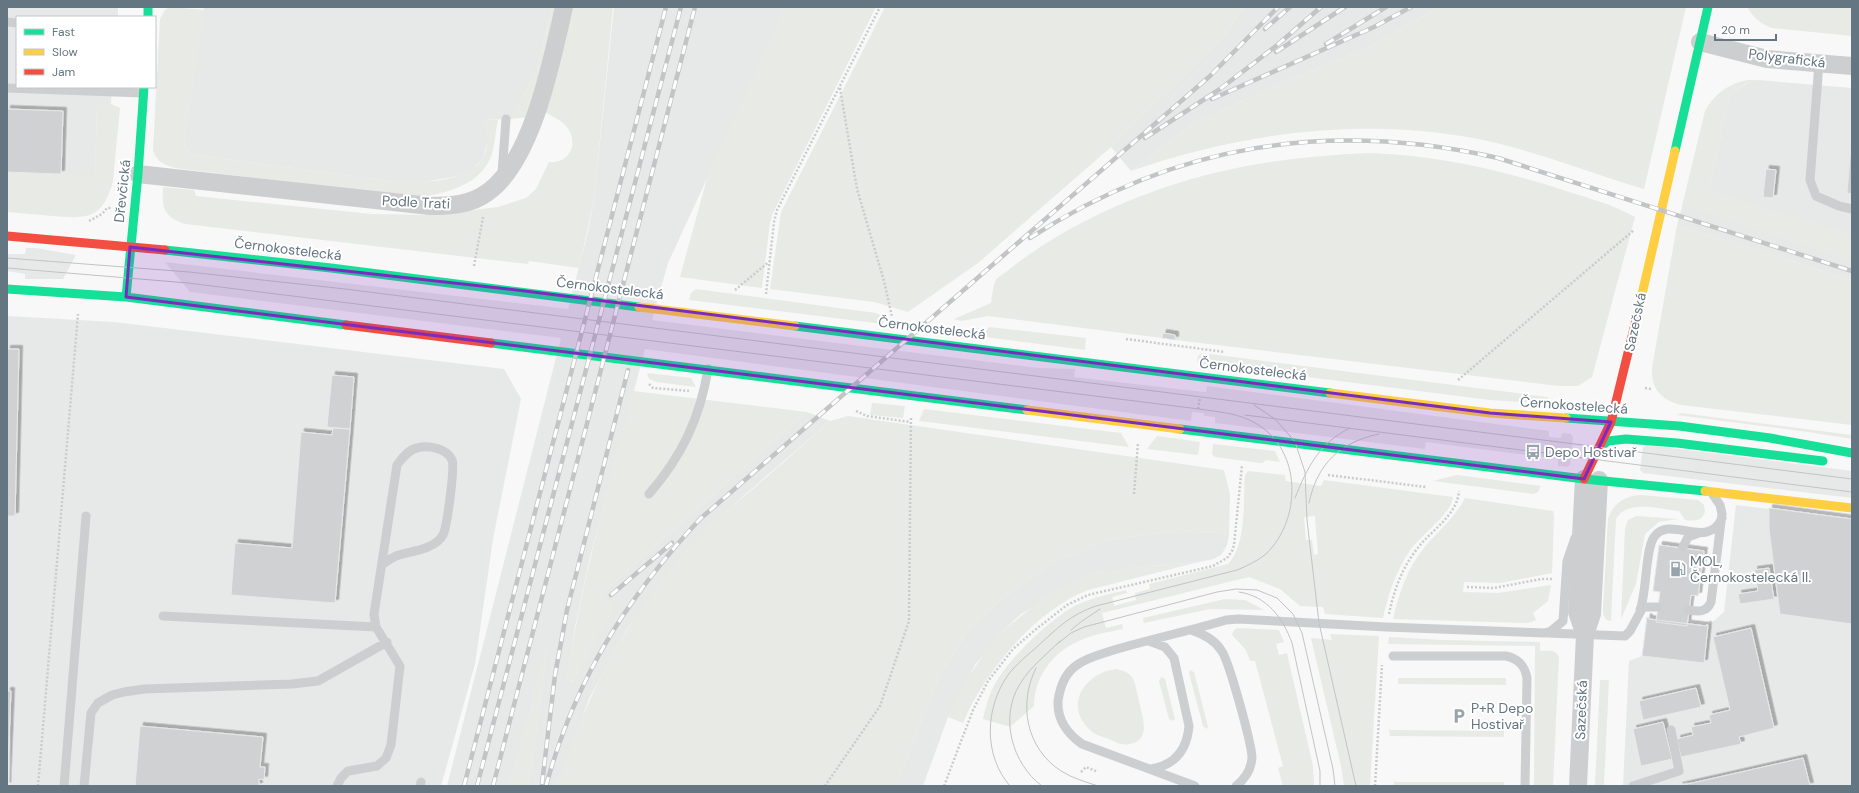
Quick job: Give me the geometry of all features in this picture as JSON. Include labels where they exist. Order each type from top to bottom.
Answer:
[{"type":"main road","name":"Sazečská","points":[[1591,480],[1594,459],[1611,422],[1708,7]]},
{"type":"main road","name":"Dřevčická","points":[[126,297],[138,174],[144,90]]},
{"type":"main road","name":"Černokostelecká","points":[[7,236],[217,255],[525,291],[1490,413],[1680,426],[1770,438],[1852,453]]},
{"type":"main road","points":[[7,289],[126,297],[875,389],[1591,480],[1700,490],[1852,508]]},
{"type":"main road","points":[[1599,448],[1608,441],[1626,439],[1677,443],[1829,462]]},
{"type":"main road","points":[[1591,480],[1594,459]]},
{"type":"street","name":"Podle Trati","points":[[138,174],[430,206],[458,205],[474,200],[487,193],[501,180],[517,155],[538,109],[550,68],[564,7]]},
{"type":"street","name":"Polygrafická","points":[[1700,42],[1767,58],[1852,66]]},
{"type":"street","name":"Sazečská","points":[[1585,635],[1577,612],[1581,521],[1591,480]]},
{"type":"street","name":"Sazečská","points":[[1578,786],[1585,635],[1592,614],[1591,480]]},
{"type":"lane","points":[[1819,63],[1810,180],[1816,196],[1839,206],[1852,209]]},
{"type":"lane","points":[[7,88],[144,90]]},
{"type":"lane","points":[[501,180],[506,119]]},
{"type":"lane","points":[[649,494],[669,471],[695,421],[704,393],[708,369]]},
{"type":"lane","points":[[337,786],[341,778],[348,771],[377,766],[386,758],[391,745],[400,666],[376,627],[374,614],[383,564],[397,466],[403,456],[416,448],[430,447],[444,451],[452,459],[454,473],[443,535],[433,544],[415,552],[398,555],[383,564]]},
{"type":"lane","points":[[1689,610],[1701,611],[1706,609],[1711,602],[1722,518],[1722,509],[1718,500],[1714,496],[1700,490]]},
{"type":"lane","points":[[64,786],[86,516]]},
{"type":"lane","points":[[1683,547],[1688,537],[1716,527],[1722,518]]},
{"type":"lane","points":[[1545,632],[1551,631],[1563,621],[1567,561],[1581,521]]},
{"type":"lane","points":[[1194,786],[1082,744],[1073,737],[1065,728],[1060,717],[1058,705],[1063,682],[1069,672],[1078,664],[1088,659],[1145,640],[1191,630],[1226,620],[1238,619],[1386,627],[1625,636],[1630,630],[1644,599],[1651,545],[1655,535],[1668,529],[1701,532]]},
{"type":"lane","points":[[1640,610],[1647,606],[1657,607]]},
{"type":"lane","points":[[163,616],[376,627]]},
{"type":"lane","points":[[1191,630],[1203,634],[1213,641],[1221,649],[1227,659],[1252,756],[1248,774],[1236,786]]},
{"type":"lane","points":[[1145,640],[1159,643],[1165,647],[1174,658],[1189,726],[1188,737],[1184,748],[1178,757],[1170,764],[1150,770]]},
{"type":"lane","points":[[84,786],[91,713],[98,704],[112,695],[144,689],[292,684],[318,681],[386,642]]},
{"type":"lane","points":[[1393,656],[1506,656],[1517,659],[1524,666],[1527,678],[1525,786]]},
{"type":"lane","points":[[1633,786],[1678,771],[1671,730]]},
{"type":"path","points":[[766,294],[774,222],[777,210],[880,7]]},
{"type":"path","points":[[840,88],[857,189],[884,281],[892,319]]},
{"type":"path","points":[[474,266],[487,193]]},
{"type":"path","points":[[107,208],[112,208]]},
{"type":"path","points":[[1458,380],[1637,227]]},
{"type":"path","points":[[735,290],[770,261]]},
{"type":"path","points":[[38,786],[78,313]]},
{"type":"path","points":[[1126,339],[1224,352]]},
{"type":"path","points":[[1645,388],[1651,388]]},
{"type":"path","points":[[1198,414],[1200,392]]},
{"type":"path","points":[[825,786],[880,706],[909,621],[910,422],[867,416],[852,409]]},
{"type":"path","points":[[1134,494],[1140,423]]},
{"type":"path","points":[[944,786],[973,710],[988,681],[1013,649],[1040,626],[1067,605],[1088,595],[1213,566],[1229,557],[1235,541],[1242,465]]},
{"type":"path","points":[[1328,475],[1426,487]]},
{"type":"path","points":[[1388,618],[1397,584],[1406,564],[1429,534],[1450,514],[1459,498],[1459,490]]},
{"type":"path","points":[[1468,587],[1494,588],[1541,579],[1555,579]]},
{"type":"path","points":[[1375,786],[1382,660]]},
{"type":"path","points":[[1081,772],[1086,767],[1098,772]]},
{"type":"highlighted area","points":[[130,247],[525,291],[1490,413],[1611,422],[1584,479],[126,297]]},
{"type":"shaded area","points":[[7,7],[118,7],[118,16],[16,16],[16,88],[112,88],[111,104],[97,105],[95,176],[7,172]]},
{"type":"shaded area","points":[[170,7],[204,10],[184,142],[188,151],[196,155],[398,182],[440,180],[455,177],[468,172],[478,164],[485,153],[487,138],[484,120],[498,120],[490,159],[477,176],[460,187],[419,198],[182,169],[164,164],[157,159],[153,150],[160,19],[165,10]]},
{"type":"shaded area","points":[[204,7],[552,7],[537,67],[512,119],[484,120],[488,139],[483,158],[471,171],[458,176],[423,182],[398,182],[196,155],[188,151],[184,142]]},
{"type":"shaded area","points":[[552,7],[558,7],[528,117],[512,119],[537,67]]},
{"type":"shaded area","points":[[569,7],[613,7],[594,200],[579,268],[529,261],[528,264],[185,224],[172,218],[165,211],[163,187],[194,190],[196,196],[372,214],[434,215],[498,207],[526,198],[536,189],[549,162],[556,162],[562,159],[571,151],[572,139],[566,126],[558,119],[542,110]]},
{"type":"shaded area","points":[[614,7],[786,7],[668,263],[652,320],[1039,368],[1075,369],[1074,377],[1206,392],[1207,386],[1549,431],[1549,437],[1561,438],[1562,433],[1571,434],[1573,437],[1570,465],[1567,467],[1558,466],[1558,459],[1426,442],[1425,449],[1215,423],[1215,417],[1204,416],[1204,413],[1192,412],[1191,421],[645,349],[590,557],[575,627],[567,679],[573,682],[596,639],[602,593],[807,412],[830,421],[711,524],[666,576],[627,629],[589,699],[557,786],[529,786],[548,643],[510,786],[447,786],[561,338],[190,292],[165,262],[568,309],[588,232],[594,200]]},
{"type":"shaded area","points":[[786,7],[876,7],[773,213],[770,223],[762,288],[680,277],[709,171]]},
{"type":"shaded area","points":[[885,7],[1244,7],[1225,34],[1111,147],[978,263],[908,312],[874,302],[770,289],[781,212]]},
{"type":"shaded area","points":[[1244,7],[1440,7],[1363,50],[1274,86],[1193,124],[1131,171],[1111,147],[1225,34]]},
{"type":"shaded area","points":[[1440,7],[1686,7],[1644,189],[1538,154],[1495,143],[1473,138],[1430,132],[1387,129],[1343,129],[1300,132],[1257,138],[1173,158],[1131,171],[1193,124],[1274,86],[1363,50]]},
{"type":"shaded area","points":[[1747,7],[1852,7],[1852,36],[1772,28],[1757,20]]},
{"type":"shaded area","points":[[1759,80],[1852,88],[1852,280],[1677,225],[1686,193],[1709,189],[1730,95],[1747,83]]},
{"type":"shaded area","points":[[1759,80],[1746,83],[1730,95],[1709,189],[1852,235],[1852,262],[1682,206],[1705,111],[1713,99],[1723,90],[1741,81]]},
{"type":"shaded area","points":[[97,104],[111,104],[120,108],[113,181],[109,194],[99,210],[92,214],[75,217],[7,212],[7,172],[95,175]]},
{"type":"shaded area","points":[[1371,153],[1445,160],[1492,170],[1591,199],[1618,208],[1635,217],[1592,377],[1578,386],[1559,386],[1175,340],[1175,335],[1163,333],[1162,338],[988,316],[961,321],[954,319],[991,303],[994,285],[997,279],[1036,249],[1094,217],[1131,200],[1169,186],[1247,166],[1329,155]]},
{"type":"shaded area","points":[[1677,225],[1852,280],[1852,425],[1681,405],[1668,400],[1655,388],[1652,368]]},
{"type":"shaded area","points":[[26,248],[36,248],[76,255],[63,279],[25,279],[25,274],[7,271],[7,254],[25,254]]},
{"type":"shaded area","points":[[696,289],[876,313],[883,316],[883,324],[689,300],[691,293]]},
{"type":"shaded area","points":[[7,316],[114,322],[504,369],[521,399],[493,539],[475,664],[441,786],[7,786]]},
{"type":"shaded area","points":[[989,327],[1086,338],[1085,350],[985,337],[986,331]]},
{"type":"shaded area","points":[[1202,353],[1547,397],[1551,400],[1551,404],[1490,400],[1197,363],[1198,356]]},
{"type":"shaded area","points":[[647,373],[691,378],[696,387],[656,382],[649,379]]},
{"type":"shaded area","points":[[633,391],[807,412],[602,593],[615,608],[596,639],[574,682],[567,679],[580,606],[596,534]]},
{"type":"shaded area","points":[[872,403],[905,406],[903,418],[870,415]]},
{"type":"shaded area","points":[[924,409],[1121,433],[1129,447],[919,421]]},
{"type":"shaded area","points":[[1681,413],[1852,435],[1852,439],[1677,415]]},
{"type":"shaded area","points":[[848,416],[1224,470],[1230,494],[1229,535],[1178,531],[1108,540],[1054,562],[1000,600],[967,632],[939,677],[896,786],[557,786],[569,750],[600,679],[638,613],[660,582],[684,552],[720,516],[830,421]]},
{"type":"shaded area","points":[[1157,436],[1200,442],[1198,455],[1147,449]]},
{"type":"shaded area","points":[[1213,444],[1275,451],[1280,462],[1266,460],[1263,463],[1260,463],[1215,457],[1212,454]]},
{"type":"shaded area","points":[[1647,445],[1852,471],[1852,498],[1643,473],[1640,470],[1643,447]]},
{"type":"shaded area","points":[[1248,471],[1285,475],[1286,481],[1321,486],[1324,480],[1453,497],[1447,511],[1414,546],[1404,560],[1387,600],[1383,618],[1325,614],[1323,607],[1300,606],[1280,589],[1249,577],[1102,613],[1106,628],[1122,624],[1123,629],[1084,639],[1061,652],[1053,659],[1041,676],[1037,685],[1034,706],[1011,726],[983,719],[987,703],[995,684],[1013,659],[1047,626],[1069,609],[1090,599],[1126,590],[1127,593],[1112,597],[1114,606],[1136,600],[1135,593],[1150,589],[1149,584],[1228,564],[1234,556],[1241,534],[1244,509],[1245,475]],"holes":[[[1315,516],[1318,554],[1314,555],[1312,540],[1306,540],[1304,517]]]},
{"type":"shaded area","points":[[1457,475],[1541,486],[1538,492],[1533,494],[1433,481]]},
{"type":"shaded area","points":[[1640,495],[1698,500],[1704,505],[1705,512],[1701,518],[1691,521],[1685,520],[1679,511],[1654,507],[1636,507],[1621,513],[1616,519],[1611,621],[1606,619],[1603,612],[1608,519],[1610,513],[1620,501],[1629,497]]},
{"type":"shaded area","points":[[1465,498],[1553,511],[1552,573],[1500,583],[1464,582],[1463,592],[1498,593],[1551,585],[1548,601],[1533,613],[1536,620],[1528,623],[1393,619],[1401,591],[1413,564],[1424,548],[1456,512]]},
{"type":"shaded area","points":[[1736,505],[1852,519],[1852,786],[1623,786],[1629,661],[1642,656],[1704,663],[1708,626],[1724,612]]},
{"type":"shaded area","points":[[1636,516],[1678,519],[1659,522],[1645,534],[1636,584],[1621,619],[1625,529],[1628,520]]},
{"type":"shaded area","points":[[1178,531],[1229,535],[1227,545],[1222,554],[1214,559],[1199,562],[1133,567],[1108,574],[1097,571],[1021,614],[1003,631],[975,665],[948,717],[923,786],[896,786],[939,677],[967,632],[1000,600],[1054,562],[1108,540]]},
{"type":"shaded area","points":[[1199,562],[1088,590],[1069,599],[1049,612],[1031,627],[1014,645],[984,684],[972,703],[963,723],[948,717],[963,685],[988,648],[1003,631],[1044,597],[1097,571],[1108,574],[1133,567]]},
{"type":"shaded area","points":[[1225,599],[1245,600],[1264,610],[1210,609],[1144,623],[1143,618]]},
{"type":"shaded area","points":[[1238,628],[1279,630],[1284,642],[1276,644],[1279,655],[1287,653],[1313,766],[1314,786],[1283,786],[1278,768],[1283,766],[1255,661],[1250,661],[1246,650],[1232,635],[1234,630]]},
{"type":"shaded area","points":[[1330,634],[1379,636],[1370,786],[1344,786],[1341,766],[1311,638],[1332,640]]},
{"type":"shaded area","points":[[549,637],[529,786],[510,786]]},
{"type":"shaded area","points":[[1389,637],[1443,640],[1540,642],[1540,651],[1551,651],[1558,654],[1553,786],[1534,786],[1535,646],[1388,644]]},
{"type":"shaded area","points":[[1116,669],[1129,674],[1132,677],[1143,720],[1144,726],[1141,738],[1137,742],[1130,744],[1119,743],[1094,733],[1082,720],[1078,710],[1078,701],[1081,692],[1087,683],[1105,672]]},
{"type":"shaded area","points":[[1190,670],[1194,672],[1208,727],[1207,729],[1203,726],[1189,673]]},
{"type":"shaded area","points":[[1161,677],[1165,679],[1175,719],[1173,721],[1169,719],[1159,681]]},
{"type":"shaded area","points":[[1398,678],[1506,678],[1506,685],[1398,684]]},
{"type":"shaded area","points":[[1600,680],[1609,680],[1604,786],[1595,786]]},
{"type":"shaded area","points":[[1389,730],[1504,731],[1504,737],[1390,736]]},
{"type":"shaded area","points":[[1394,782],[1504,782],[1504,786],[1393,786]]},
{"type":"building","points":[[7,109],[63,111],[61,174],[7,172]]},
{"type":"building","points":[[1852,135],[1852,194],[1847,193]]},
{"type":"building","points":[[1766,169],[1776,170],[1773,198],[1763,197]]},
{"type":"building","points":[[1163,333],[1175,335],[1175,340],[1162,338]]},
{"type":"building","points":[[7,349],[19,349],[15,516],[7,516]]},
{"type":"building","points":[[332,375],[354,377],[350,429],[327,427]]},
{"type":"building","points":[[333,428],[350,429],[335,603],[231,595],[235,543],[292,548],[301,432],[332,435]]},
{"type":"building","points":[[1769,508],[1852,519],[1852,624],[1780,614],[1769,529]]},
{"type":"building","points":[[1659,545],[1704,551],[1698,596],[1691,595],[1687,626],[1656,622],[1660,592],[1653,591]]},
{"type":"building","points":[[1769,568],[1774,599],[1740,604],[1738,594],[1758,591],[1754,570]]},
{"type":"building","points":[[1647,617],[1649,619],[1708,625],[1704,663],[1642,656]]},
{"type":"building","points":[[1751,628],[1774,728],[1739,737],[1741,744],[1681,757],[1677,739],[1693,735],[1691,727],[1711,723],[1709,715],[1730,710],[1713,637]]},
{"type":"building","points":[[1696,688],[1701,707],[1643,720],[1639,701]]},
{"type":"building","points":[[7,691],[11,691],[7,786]]},
{"type":"building","points":[[1663,722],[1672,759],[1641,766],[1633,729]]},
{"type":"building","points":[[140,726],[263,737],[260,767],[265,767],[264,780],[259,779],[259,786],[135,786]]},
{"type":"building","points":[[1803,758],[1810,786],[1679,786]]},
{"type":"tram line","points":[[7,258],[189,272],[345,289],[1852,479]]},
{"type":"tram line","points":[[7,268],[188,283],[1199,409],[1236,415],[1257,424],[1272,436],[1282,451],[1289,468],[1292,486],[1291,505],[1286,523],[1278,539],[1266,554],[1237,570],[1087,609],[1065,622],[1022,660],[1008,675],[1000,688],[991,716],[991,746],[1001,774],[1010,786]]},
{"type":"tram line","points":[[1254,405],[1275,419],[1295,442],[1305,472],[1307,520],[1319,623],[1356,786]]},
{"type":"tram line","points":[[1245,415],[1852,492]]},
{"type":"tram line","points":[[1295,498],[1315,457],[1330,441],[1350,428]]},
{"type":"tram line","points":[[1309,503],[1318,477],[1324,466],[1332,457],[1353,443],[1379,434]]},
{"type":"tram line","points":[[1056,645],[1071,633],[1084,627],[1217,592],[1236,589],[1257,590],[1277,598],[1293,614],[1302,633],[1333,769],[1335,786]]},
{"type":"tram line","points":[[1239,592],[1249,594],[1266,603],[1279,617],[1292,643],[1320,771],[1320,786]]},
{"type":"tram line","points":[[1071,630],[1100,609]]},
{"type":"tram line","points":[[1042,786],[1032,777],[1016,753],[1012,739],[1010,711],[1014,697],[1024,678],[1033,667],[1060,641]]},
{"type":"tram line","points":[[1036,668],[1030,682],[1027,696],[1027,710],[1033,738],[1049,761],[1061,771],[1074,778],[1098,786]]},
{"type":"railway","points":[[464,786],[666,7]]},
{"type":"railway","points":[[477,786],[681,7]]},
{"type":"railway","points":[[493,786],[695,7]]},
{"type":"railway","points":[[546,786],[558,747],[572,711],[588,676],[606,643],[648,580],[700,519],[1210,76],[1278,7]]},
{"type":"railway","points":[[1265,29],[1290,7]]},
{"type":"railway","points":[[1145,138],[1220,89],[1276,46],[1321,7]]},
{"type":"railway","points":[[1276,52],[1345,7]]},
{"type":"railway","points":[[1326,44],[1386,7]]},
{"type":"railway","points":[[1212,99],[1374,27],[1411,7]]},
{"type":"railway","points":[[1030,238],[1085,206],[1141,180],[1198,161],[1256,148],[1315,142],[1375,141],[1436,147],[1498,158],[1852,271]]},
{"type":"railway","points":[[542,784],[555,675],[567,610],[628,370]]},
{"type":"railway","points":[[611,595],[672,543]]},
{"type":"traffic: fast","points":[[148,7],[148,16]]},
{"type":"traffic: fast","points":[[1675,151],[1708,7]]},
{"type":"traffic: fast","points":[[126,297],[138,174],[144,88]]},
{"type":"traffic: fast","points":[[165,250],[331,268],[639,307]]},
{"type":"traffic: fast","points":[[7,289],[126,297],[346,325]]},
{"type":"traffic: fast","points":[[795,326],[1330,393]]},
{"type":"traffic: fast","points":[[491,343],[1027,410]]},
{"type":"traffic: fast","points":[[1566,418],[1679,426],[1770,438],[1852,453]]},
{"type":"traffic: fast","points":[[1180,429],[1584,479],[1705,491]]},
{"type":"traffic: fast","points":[[1599,448],[1608,441],[1626,439],[1677,443],[1823,461]]},
{"type":"traffic: slow","points":[[1637,316],[1675,151]]},
{"type":"traffic: slow","points":[[639,307],[795,326]]},
{"type":"traffic: slow","points":[[1330,393],[1490,413],[1566,418]]},
{"type":"traffic: slow","points":[[1027,410],[1180,429]]},
{"type":"traffic: slow","points":[[1705,491],[1852,508]]},
{"type":"traffic: jam","points":[[7,236],[165,250]]},
{"type":"traffic: jam","points":[[1584,479],[1611,422],[1637,316]]},
{"type":"traffic: jam","points":[[346,325],[491,343]]},
{"type":"place","name":"Depo Hostivař","points":[[1533,452]]},
{"type":"place","name":"MOL, Černokostelecká II.","points":[[1678,569]]},
{"type":"place","name":"P+R Depo Hostivař","points":[[1459,716]]}]
